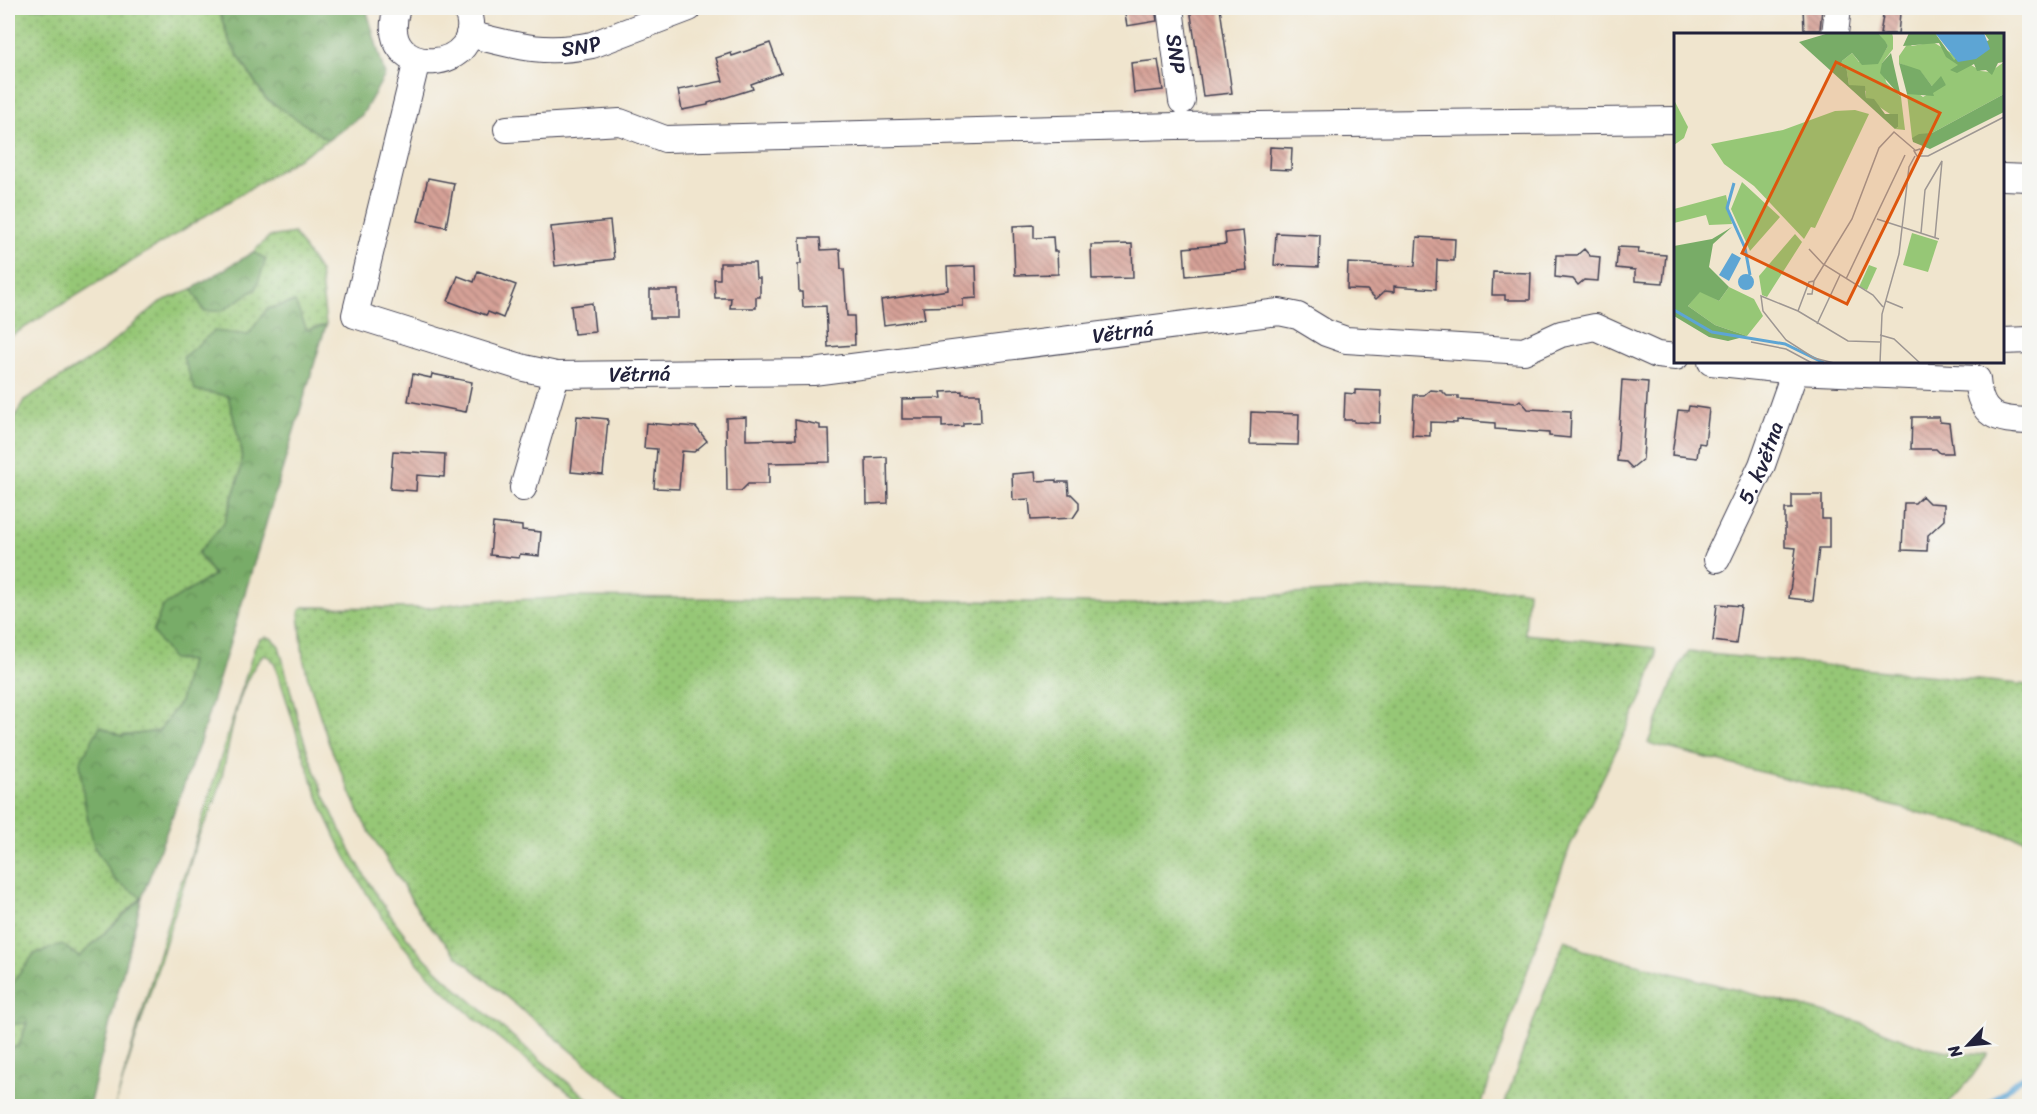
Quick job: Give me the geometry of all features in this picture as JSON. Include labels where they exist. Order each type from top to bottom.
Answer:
[{"type":"street","points":[[397,8],[392,22],[395,39],[403,50],[417,60],[431,63],[450,58],[464,45],[469,34],[469,16],[466,8]]},
{"type":"street","name":"SNP","points":[[469,34],[530,49],[552,51],[592,45],[689,8]]},
{"type":"street","name":"SNP","points":[[1170,8],[1182,101]]},
{"type":"street","points":[[1835,33],[1839,8]]},
{"type":"street","name":"Větrná","points":[[417,60],[355,315],[524,368],[556,375],[813,372],[1278,312],[1298,316],[1326,333],[1346,340],[1524,351],[1561,334],[1595,327],[1657,355],[1674,357]]},
{"type":"street","points":[[507,129],[620,122],[665,139],[1176,126],[1674,120]]},
{"type":"street","points":[[2004,177],[2030,178]]},
{"type":"street","points":[[2004,341],[2030,340]]},
{"type":"street","points":[[1732,363],[1979,370],[1978,394],[1989,413],[2004,420],[2030,421]]},
{"type":"street","name":"5. května","points":[[1717,559],[1762,465],[1796,366]]},
{"type":"street","points":[[523,488],[556,375]]},
{"type":"green space","points":[[8,8],[218,8],[230,43],[265,98],[328,140],[8,338]]},
{"type":"green space","points":[[218,8],[366,8],[385,75],[362,115],[328,140],[265,98],[230,43]]},
{"type":"green space","points":[[294,233],[320,272],[326,325],[307,330],[294,302],[267,309],[248,335],[228,395],[242,452],[240,474],[224,523],[198,553],[214,575],[163,607],[190,661],[180,702],[159,731],[121,736],[115,880],[142,897],[79,957],[11,985],[8,989],[8,431],[24,400],[100,353],[160,302],[192,289],[204,311],[266,259],[253,252],[269,237]]},
{"type":"green space","points":[[253,252],[266,259],[256,289],[222,311],[204,311],[192,289]]},
{"type":"green space","points":[[295,302],[307,330],[326,325],[199,745],[142,898],[115,880],[94,847],[84,801],[80,762],[100,726],[121,736],[159,731],[180,702],[190,661],[172,659],[153,632],[162,607],[214,575],[198,553],[224,523],[240,474],[242,452],[228,396],[195,390],[183,357],[214,331],[248,335],[267,309]]},
{"type":"green space","points":[[1372,589],[1447,592],[1517,589],[1528,591],[1525,634],[1655,648],[1656,658],[1644,693],[1570,846],[1481,1106],[638,1106],[457,956],[423,918],[364,823],[329,744],[303,657],[299,614],[304,607],[425,608],[469,602],[577,597],[1132,604]]},
{"type":"green space","points":[[271,638],[279,646],[302,734],[322,790],[348,846],[380,900],[436,970],[597,1106],[586,1106],[476,1020],[435,982],[390,928],[355,874],[326,816],[311,778],[274,662],[264,655],[254,668],[239,701],[218,792],[199,835],[115,1106],[176,894],[187,868],[255,646],[260,639]]},
{"type":"green space","points":[[1689,652],[2029,685],[2029,841],[1648,743],[1680,664]]},
{"type":"green space","points":[[142,898],[89,1106],[8,1106],[8,1050],[19,1045],[27,1023],[8,1025],[8,989],[34,954],[62,944],[79,957]]},
{"type":"green space","points":[[1565,939],[1583,950],[1857,1021],[1921,1046],[1955,1052],[1988,1054],[1969,1081],[1946,1106],[1504,1106]]},
{"type":"green space","points":[[27,1022],[19,1045],[8,1050],[8,1025]]},
{"type":"building","points":[[1124,8],[1155,8],[1157,21],[1127,26]]},
{"type":"building","points":[[1190,8],[1220,8],[1232,93],[1203,96]]},
{"type":"building","points":[[1803,8],[1822,8],[1820,30],[1804,30]]},
{"type":"building","points":[[1884,10],[1900,13],[1898,33],[1880,33]]},
{"type":"building","points":[[770,43],[781,73],[751,84],[753,89],[708,103],[708,105],[682,110],[678,90],[723,81],[716,58],[731,53],[732,56]]},
{"type":"building","points":[[1158,60],[1163,90],[1134,93],[1131,63]]},
{"type":"building","points":[[1270,147],[1292,148],[1291,170],[1269,169]]},
{"type":"building","points":[[428,178],[454,183],[446,227],[418,221]]},
{"type":"building","points":[[610,221],[614,259],[555,266],[551,227]]},
{"type":"building","points":[[1034,225],[1034,238],[1053,237],[1054,251],[1057,251],[1058,274],[1015,275],[1013,226]]},
{"type":"building","points":[[1243,231],[1247,270],[1186,276],[1184,248],[1226,244],[1225,233]]},
{"type":"building","points":[[1276,233],[1320,235],[1319,267],[1274,265]]},
{"type":"building","points":[[1417,237],[1455,239],[1454,261],[1437,260],[1436,289],[1394,286],[1394,292],[1385,291],[1376,299],[1367,290],[1347,289],[1348,263],[1415,266]]},
{"type":"building","points":[[800,238],[820,238],[821,250],[840,249],[841,269],[844,269],[847,316],[854,316],[855,345],[828,347],[826,306],[803,307],[802,292],[799,292]]},
{"type":"building","points":[[1132,244],[1133,278],[1092,279],[1091,245]]},
{"type":"building","points":[[1618,247],[1639,248],[1638,253],[1666,255],[1663,283],[1635,281],[1635,270],[1616,268]]},
{"type":"building","points":[[1584,249],[1590,256],[1600,257],[1598,281],[1584,280],[1578,285],[1573,279],[1555,277],[1556,255],[1577,255]]},
{"type":"building","points":[[720,263],[755,263],[756,278],[760,278],[760,297],[756,297],[756,308],[730,308],[731,298],[715,298],[714,279],[720,279]]},
{"type":"building","points":[[976,266],[977,298],[963,299],[963,306],[923,307],[925,319],[884,325],[881,300],[948,290],[947,267]]},
{"type":"building","points":[[478,271],[516,285],[503,318],[488,312],[486,315],[448,301],[458,276],[474,282]]},
{"type":"building","points":[[1493,272],[1531,273],[1530,300],[1505,300],[1505,295],[1492,295]]},
{"type":"building","points":[[650,290],[678,290],[678,318],[650,318]]},
{"type":"building","points":[[592,303],[595,332],[574,334],[571,306]]},
{"type":"building","points":[[413,374],[431,378],[432,374],[472,382],[466,412],[408,401]]},
{"type":"building","points":[[1622,380],[1648,382],[1643,459],[1632,468],[1626,462],[1617,461]]},
{"type":"building","points":[[1355,390],[1381,391],[1380,423],[1344,420],[1345,393],[1355,394]]},
{"type":"building","points":[[1430,390],[1442,391],[1447,396],[1458,396],[1458,399],[1516,403],[1520,400],[1528,409],[1571,411],[1570,438],[1549,436],[1549,433],[1495,429],[1495,423],[1457,420],[1457,423],[1430,422],[1430,436],[1412,435],[1414,395],[1424,395]]},
{"type":"building","points":[[962,391],[962,394],[980,394],[981,422],[942,427],[942,419],[902,419],[902,399],[942,398],[941,392]]},
{"type":"building","points":[[1689,406],[1709,409],[1705,444],[1699,443],[1697,458],[1672,455],[1678,410],[1688,411]]},
{"type":"building","points":[[1251,412],[1299,414],[1298,445],[1250,444]]},
{"type":"building","points":[[577,416],[608,419],[603,475],[571,472]]},
{"type":"building","points":[[746,417],[746,440],[796,439],[795,420],[820,425],[820,429],[829,429],[830,462],[769,463],[769,484],[748,484],[741,491],[727,491],[726,418]]},
{"type":"building","points":[[1912,417],[1939,417],[1940,422],[1949,423],[1953,453],[1940,453],[1936,449],[1911,449]]},
{"type":"building","points":[[646,423],[696,427],[707,441],[694,452],[682,451],[679,489],[654,488],[657,449],[644,448]]},
{"type":"building","points":[[393,451],[445,454],[444,477],[417,475],[416,491],[390,489]]},
{"type":"building","points":[[887,457],[888,503],[867,504],[866,458]]},
{"type":"building","points":[[1035,472],[1036,481],[1068,482],[1069,494],[1079,502],[1079,509],[1073,518],[1031,520],[1029,499],[1013,500],[1012,474]]},
{"type":"building","points":[[1792,495],[1822,495],[1822,519],[1829,519],[1829,548],[1819,548],[1813,601],[1789,598],[1796,548],[1785,547],[1785,509],[1792,509]]},
{"type":"building","points":[[1922,496],[1929,503],[1944,504],[1944,520],[1928,535],[1927,551],[1902,550],[1904,503],[1915,503]]},
{"type":"building","points":[[493,523],[522,526],[522,530],[541,532],[539,556],[520,554],[519,558],[490,555]]},
{"type":"building","points":[[1717,604],[1741,606],[1736,644],[1713,641]]},
{"type":"waterway","points":[[1987,1106],[2030,1070]]}]
